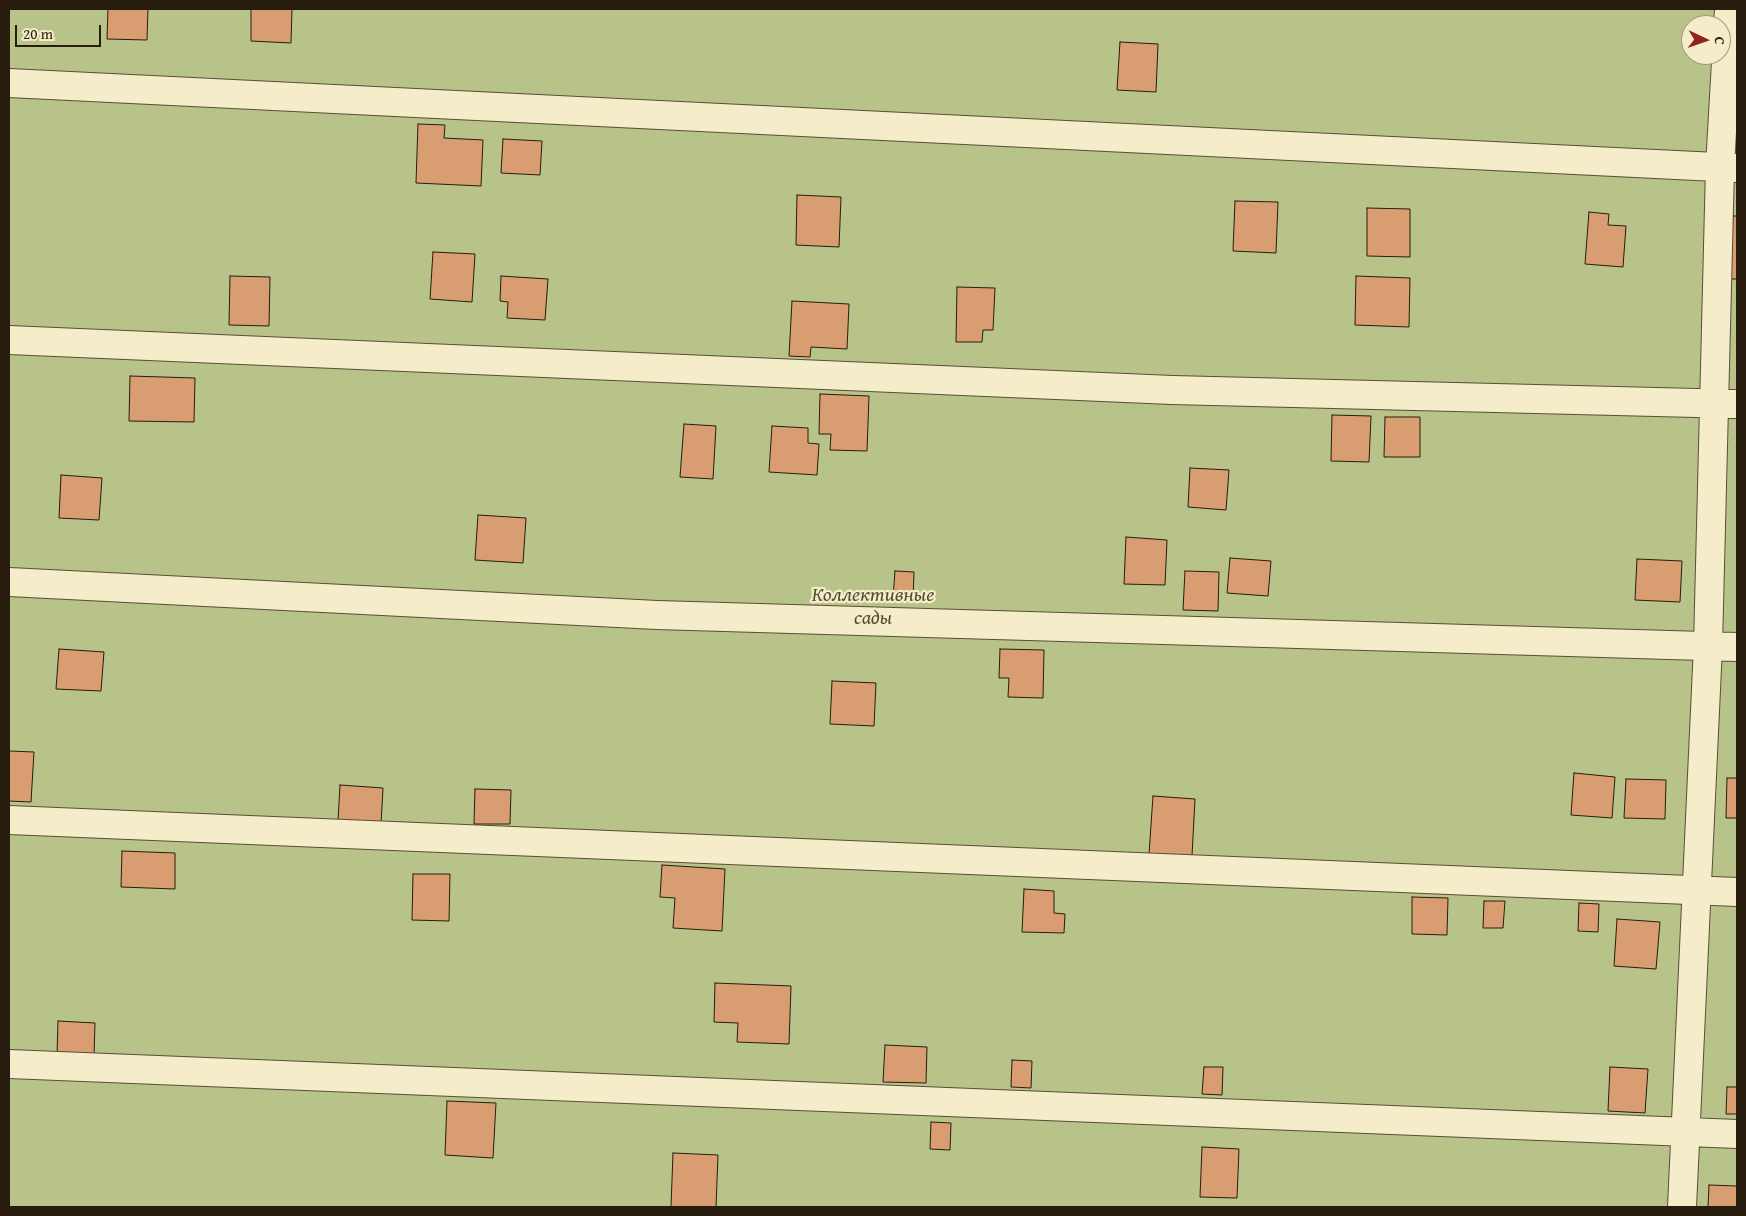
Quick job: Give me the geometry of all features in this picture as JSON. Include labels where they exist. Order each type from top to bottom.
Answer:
[{"type":"street","points":[[1682,1207],[1708,646],[1725,404],[1729,167],[1729,9]]},
{"type":"street","points":[[9,82],[1729,167]]},
{"type":"street","points":[[9,340],[1172,390],[1725,404]]},
{"type":"street","points":[[9,582],[657,615],[1737,647]]},
{"type":"street","points":[[9,820],[1737,892]]},
{"type":"street","points":[[9,1064],[1737,1134]]},
{"type":"green space","name":"Коллективные сады","points":[[9,9],[1737,9],[1737,1207],[9,1207]]},
{"type":"building","points":[[108,9],[148,9],[147,40],[107,39]]},
{"type":"building","points":[[251,9],[292,9],[291,43],[251,41]]},
{"type":"building","points":[[1120,42],[1158,44],[1156,92],[1117,90]]},
{"type":"building","points":[[418,124],[445,125],[444,138],[483,140],[481,186],[416,183]]},
{"type":"building","points":[[503,139],[542,141],[540,175],[501,173]]},
{"type":"building","points":[[797,195],[841,197],[839,247],[796,245]]},
{"type":"building","points":[[1235,201],[1278,202],[1276,253],[1233,251]]},
{"type":"building","points":[[1367,208],[1410,209],[1410,257],[1367,256]]},
{"type":"building","points":[[1589,212],[1609,214],[1608,225],[1626,226],[1623,267],[1585,264]]},
{"type":"building","points":[[1733,216],[1737,216],[1737,279],[1730,279]]},
{"type":"building","points":[[433,252],[475,254],[472,302],[430,299]]},
{"type":"building","points":[[230,276],[270,277],[269,326],[229,325]]},
{"type":"building","points":[[501,276],[548,279],[545,320],[507,318],[508,302],[500,301]]},
{"type":"building","points":[[1356,276],[1410,278],[1409,327],[1355,325]]},
{"type":"building","points":[[957,287],[995,288],[993,330],[983,330],[982,342],[956,342]]},
{"type":"building","points":[[792,301],[849,304],[847,349],[811,347],[810,357],[789,356]]},
{"type":"building","points":[[130,376],[195,378],[194,422],[129,421]]},
{"type":"building","points":[[820,394],[869,396],[867,451],[830,450],[831,434],[819,434]]},
{"type":"building","points":[[1332,415],[1371,416],[1369,462],[1331,461]]},
{"type":"building","points":[[1385,417],[1420,417],[1420,457],[1384,457]]},
{"type":"building","points":[[684,424],[716,426],[713,479],[680,477]]},
{"type":"building","points":[[772,426],[808,428],[808,443],[819,444],[817,475],[769,472]]},
{"type":"building","points":[[1190,468],[1229,470],[1226,510],[1188,507]]},
{"type":"building","points":[[61,475],[102,478],[99,520],[59,518]]},
{"type":"building","points":[[478,515],[526,518],[523,563],[475,560]]},
{"type":"building","points":[[1126,537],[1167,540],[1165,585],[1124,584]]},
{"type":"building","points":[[1230,558],[1271,561],[1268,596],[1227,593]]},
{"type":"building","points":[[1637,559],[1682,561],[1680,602],[1635,600]]},
{"type":"building","points":[[895,571],[914,572],[913,599],[893,598]]},
{"type":"building","points":[[1185,571],[1219,572],[1218,611],[1183,610]]},
{"type":"building","points":[[59,649],[104,652],[101,691],[56,689]]},
{"type":"building","points":[[1000,649],[1044,650],[1043,698],[1008,697],[1009,678],[999,678]]},
{"type":"building","points":[[832,681],[876,683],[874,726],[830,724]]},
{"type":"building","points":[[9,751],[34,752],[31,802],[9,801]]},
{"type":"building","points":[[1574,773],[1615,777],[1612,818],[1571,815]]},
{"type":"building","points":[[1727,778],[1737,778],[1737,818],[1726,818]]},
{"type":"building","points":[[1626,779],[1666,780],[1665,819],[1624,818]]},
{"type":"building","points":[[340,785],[383,788],[381,824],[338,821]]},
{"type":"building","points":[[475,789],[511,790],[510,824],[474,824]]},
{"type":"building","points":[[1153,796],[1195,799],[1192,856],[1149,854]]},
{"type":"building","points":[[122,851],[175,853],[175,889],[121,887]]},
{"type":"building","points":[[662,865],[725,869],[722,931],[673,928],[675,898],[660,897]]},
{"type":"building","points":[[413,874],[450,874],[449,921],[412,920]]},
{"type":"building","points":[[1024,889],[1054,891],[1054,913],[1065,914],[1064,933],[1022,932]]},
{"type":"building","points":[[1412,897],[1448,898],[1447,935],[1412,934]]},
{"type":"building","points":[[1484,901],[1505,901],[1503,928],[1483,928]]},
{"type":"building","points":[[1579,903],[1599,904],[1598,932],[1578,931]]},
{"type":"building","points":[[1617,919],[1660,922],[1656,969],[1614,966]]},
{"type":"building","points":[[715,983],[791,986],[789,1044],[737,1042],[738,1023],[714,1022]]},
{"type":"building","points":[[58,1021],[95,1023],[94,1056],[57,1055]]},
{"type":"building","points":[[885,1045],[927,1047],[926,1083],[883,1082]]},
{"type":"building","points":[[1012,1060],[1032,1061],[1031,1088],[1011,1087]]},
{"type":"building","points":[[1204,1067],[1223,1067],[1222,1095],[1202,1094]]},
{"type":"building","points":[[1610,1067],[1648,1069],[1645,1113],[1608,1111]]},
{"type":"building","points":[[1727,1087],[1737,1087],[1737,1114],[1726,1114]]},
{"type":"building","points":[[447,1101],[496,1103],[493,1158],[445,1155]]},
{"type":"building","points":[[931,1122],[951,1123],[950,1150],[930,1149]]},
{"type":"building","points":[[1202,1147],[1239,1149],[1237,1198],[1200,1197]]},
{"type":"building","points":[[673,1153],[718,1155],[716,1207],[671,1207]]},
{"type":"building","points":[[1709,1185],[1737,1186],[1737,1207],[1708,1207]]}]
